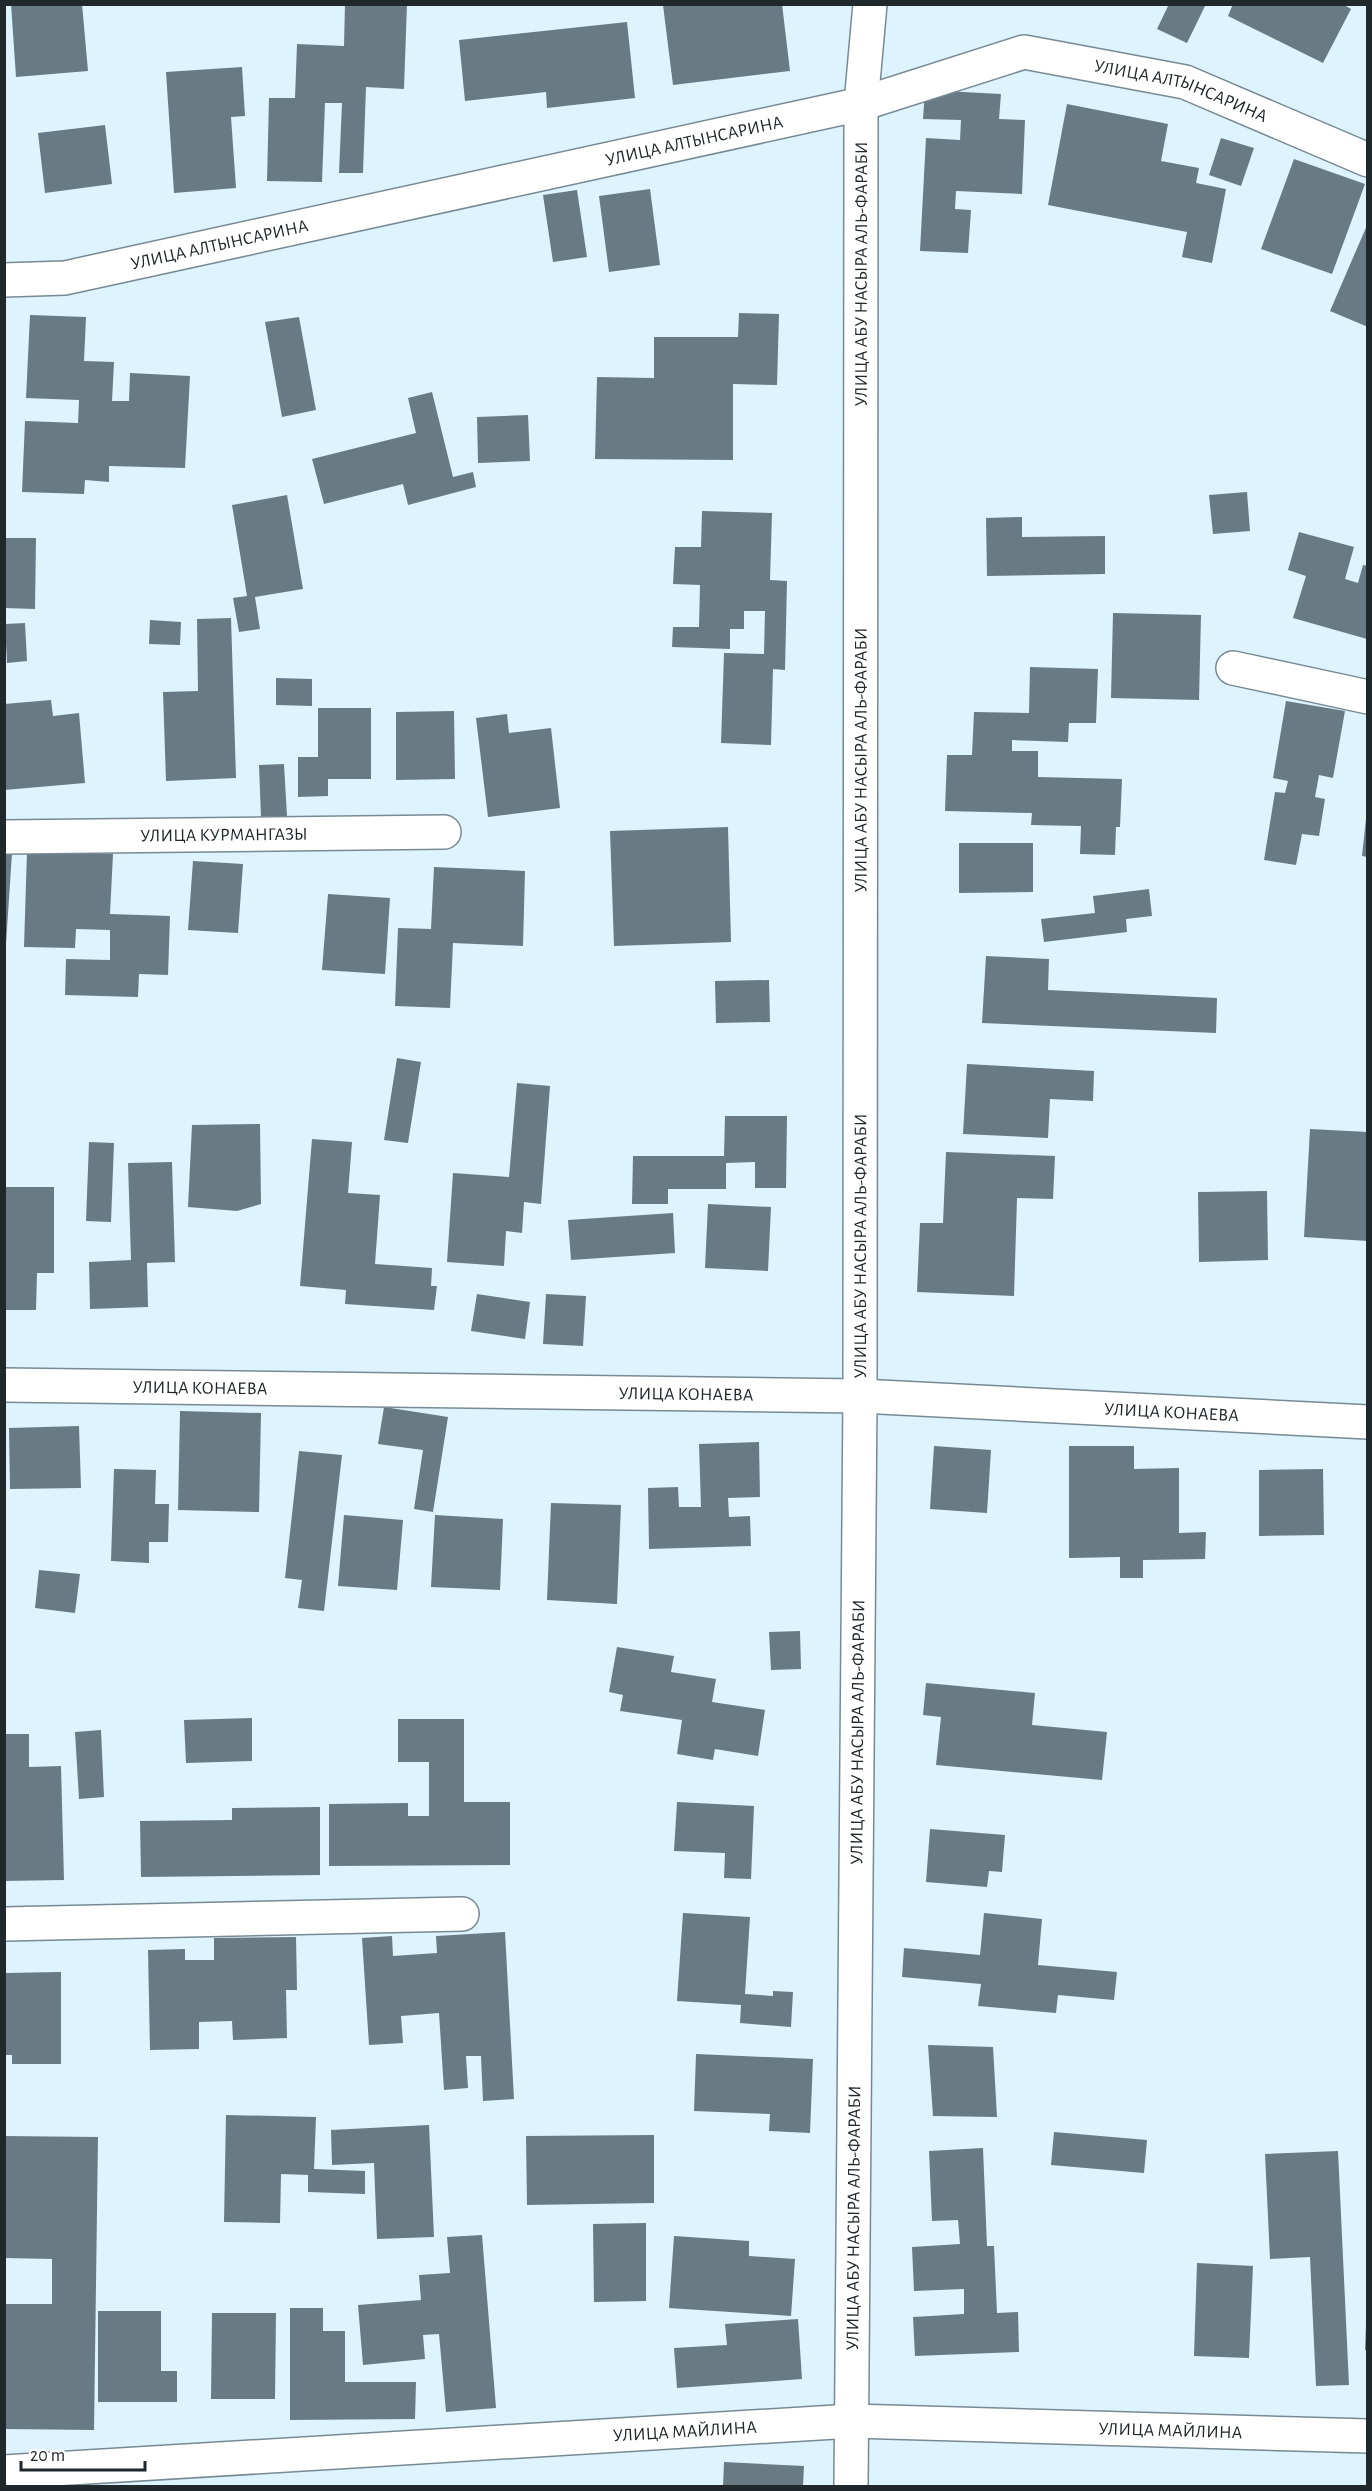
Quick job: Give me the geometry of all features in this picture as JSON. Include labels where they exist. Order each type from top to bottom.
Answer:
[{"type":"street","name":"УЛИЦА АБУ НАСЫРА АЛЬ-ФАРАБИ","points":[[851,2487],[860,1396],[861,104],[870,4]]},
{"type":"street","name":"УЛИЦА АЛТЫНСАРИНА","points":[[4,280],[65,278],[861,104],[1024,52],[1185,82],[1368,160]]},
{"type":"street","points":[[1233,668],[1368,697]]},
{"type":"street","name":"УЛИЦА КУРМАНГАЗЫ","points":[[4,837],[444,832]]},
{"type":"street","name":"УЛИЦА КОНАЕВА","points":[[4,1385],[860,1396],[1368,1422]]},
{"type":"street","points":[[4,1924],[462,1914]]},
{"type":"street","name":"УЛИЦА МАЙЛИНА","points":[[4,2472],[852,2421],[1368,2436]]},
{"type":"building","points":[[11,4],[82,4],[88,71],[16,77]]},
{"type":"building","points":[[345,4],[407,4],[404,89],[366,87],[363,173],[339,173],[342,103],[325,103],[322,182],[267,181],[269,98],[295,98],[297,44],[344,46]]},
{"type":"building","points":[[782,4],[790,71],[673,85],[663,5]]},
{"type":"building","points":[[1169,4],[1206,4],[1187,43],[1157,29]]},
{"type":"building","points":[[1233,4],[1342,4],[1351,9],[1323,63],[1228,16]]},
{"type":"building","points":[[627,22],[635,98],[547,108],[546,92],[465,101],[459,40]]},
{"type":"building","points":[[242,67],[245,116],[231,117],[236,188],[174,193],[166,72]]},
{"type":"building","points":[[925,90],[1001,94],[999,119],[1025,120],[1022,194],[956,191],[955,209],[971,210],[968,253],[920,251],[926,138],[960,140],[961,120],[923,119]]},
{"type":"building","points":[[1067,104],[1168,124],[1161,161],[1199,168],[1196,183],[1226,189],[1212,263],[1182,257],[1187,232],[1048,205]]},
{"type":"building","points":[[105,125],[112,184],[45,193],[38,133]]},
{"type":"building","points":[[1221,138],[1254,148],[1241,186],[1209,175]]},
{"type":"building","points":[[1294,159],[1365,184],[1332,274],[1261,249]]},
{"type":"building","points":[[650,189],[660,265],[609,272],[599,196]]},
{"type":"building","points":[[577,190],[587,257],[553,262],[543,195]]},
{"type":"building","points":[[1368,223],[1368,327],[1330,311]]},
{"type":"building","points":[[739,313],[779,314],[777,385],[733,384],[733,460],[595,459],[597,377],[654,378],[654,337],[738,337]]},
{"type":"building","points":[[30,315],[86,317],[84,361],[114,362],[112,401],[129,401],[130,373],[190,376],[185,468],[109,466],[109,482],[85,480],[84,494],[22,492],[25,421],[78,423],[79,400],[26,398]]},
{"type":"building","points":[[299,317],[316,410],[282,417],[265,322]]},
{"type":"building","points":[[432,392],[453,477],[473,472],[476,487],[408,505],[403,484],[324,504],[312,459],[416,433],[408,398]]},
{"type":"building","points":[[528,415],[530,461],[478,463],[477,417]]},
{"type":"building","points":[[1247,492],[1250,531],[1213,534],[1209,495]]},
{"type":"building","points":[[287,495],[303,589],[255,597],[260,629],[239,632],[233,598],[247,596],[232,505]]},
{"type":"building","points":[[702,511],[772,513],[770,580],[787,581],[785,670],[773,669],[771,745],[721,743],[724,653],[764,654],[765,611],[744,611],[744,629],[730,629],[730,649],[672,647],[673,627],[699,627],[700,585],[673,584],[675,547],[701,547]]},
{"type":"building","points":[[1022,517],[1022,537],[1105,536],[1105,574],[987,576],[986,518]]},
{"type":"building","points":[[1299,532],[1354,547],[1345,579],[1358,583],[1363,565],[1368,566],[1367,639],[1293,618],[1306,576],[1288,570]]},
{"type":"building","points":[[6,538],[36,538],[35,609],[5,608]]},
{"type":"building","points":[[1113,613],[1201,615],[1199,700],[1111,698]]},
{"type":"building","points":[[231,618],[236,778],[166,781],[163,692],[198,691],[197,619]]},
{"type":"building","points":[[150,620],[181,622],[180,645],[149,644]]},
{"type":"building","points":[[25,623],[27,661],[7,663],[5,624]]},
{"type":"building","points":[[1030,667],[1098,669],[1096,723],[1069,723],[1068,742],[1012,740],[1012,751],[1038,751],[1038,777],[1122,779],[1120,827],[1116,827],[1115,855],[1080,854],[1081,826],[1031,825],[1032,813],[945,811],[947,755],[972,755],[974,712],[1029,713]]},
{"type":"building","points":[[276,678],[312,679],[312,706],[276,705]]},
{"type":"building","points":[[51,700],[53,716],[79,713],[85,783],[4,790],[4,704]]},
{"type":"building","points":[[1286,701],[1345,711],[1333,778],[1319,775],[1315,797],[1325,799],[1319,836],[1302,834],[1296,865],[1264,860],[1275,792],[1285,793],[1288,781],[1273,778]]},
{"type":"building","points":[[318,708],[371,708],[371,779],[328,779],[328,796],[298,797],[298,757],[318,757]]},
{"type":"building","points":[[454,711],[455,779],[396,780],[396,712]]},
{"type":"building","points":[[507,714],[509,733],[551,728],[560,808],[488,817],[476,718]]},
{"type":"building","points":[[284,764],[287,816],[261,817],[259,765]]},
{"type":"building","points":[[1366,819],[1368,819],[1368,857],[1362,856]]},
{"type":"building","points":[[728,827],[731,942],[614,946],[610,831]]},
{"type":"building","points":[[959,843],[1033,843],[1033,892],[959,893]]},
{"type":"building","points":[[27,851],[113,854],[110,914],[170,916],[168,975],[139,974],[138,997],[65,995],[66,959],[110,960],[110,930],[76,929],[75,948],[24,947]]},
{"type":"building","points":[[4,853],[12,853],[6,944],[4,944]]},
{"type":"building","points":[[193,861],[243,864],[238,933],[188,930]]},
{"type":"building","points":[[434,867],[525,871],[523,946],[453,943],[450,1008],[395,1006],[398,928],[431,929]]},
{"type":"building","points":[[1149,889],[1152,916],[1126,919],[1127,932],[1044,942],[1041,919],[1095,913],[1093,896]]},
{"type":"building","points":[[328,894],[390,898],[385,974],[322,970]]},
{"type":"building","points":[[986,956],[1049,959],[1048,990],[1217,998],[1216,1033],[982,1023]]},
{"type":"building","points":[[769,980],[770,1022],[716,1023],[715,981]]},
{"type":"building","points":[[397,1058],[421,1062],[408,1143],[384,1140]]},
{"type":"building","points":[[967,1064],[1094,1071],[1093,1101],[1050,1099],[1048,1138],[963,1134]]},
{"type":"building","points":[[517,1083],[550,1086],[541,1204],[524,1202],[522,1233],[506,1231],[504,1266],[447,1262],[453,1173],[509,1177]]},
{"type":"building","points":[[725,1116],[787,1116],[786,1188],[755,1188],[755,1162],[726,1163],[726,1189],[668,1189],[668,1204],[632,1204],[633,1156],[724,1156]]},
{"type":"building","points":[[260,1124],[261,1204],[237,1211],[188,1207],[192,1125]]},
{"type":"building","points":[[1310,1129],[1368,1132],[1368,1241],[1304,1237]]},
{"type":"building","points":[[312,1139],[352,1142],[348,1193],[380,1195],[375,1264],[432,1268],[431,1286],[437,1286],[434,1310],[345,1304],[346,1290],[300,1286]]},
{"type":"building","points":[[89,1142],[114,1143],[111,1222],[86,1221]]},
{"type":"building","points":[[946,1152],[1055,1156],[1053,1199],[1017,1198],[1014,1296],[917,1292],[920,1223],[943,1223]]},
{"type":"building","points":[[172,1162],[175,1262],[147,1263],[148,1307],[90,1309],[89,1262],[131,1260],[128,1163]]},
{"type":"building","points":[[4,1187],[54,1187],[54,1273],[37,1273],[36,1310],[4,1310]]},
{"type":"building","points":[[1267,1191],[1268,1260],[1199,1262],[1198,1192]]},
{"type":"building","points":[[708,1204],[771,1207],[768,1271],[705,1268]]},
{"type":"building","points":[[673,1213],[675,1253],[571,1260],[568,1220]]},
{"type":"building","points":[[477,1294],[530,1302],[525,1339],[471,1331]]},
{"type":"building","points":[[546,1294],[586,1296],[583,1346],[543,1344]]},
{"type":"building","points":[[384,1407],[448,1417],[433,1512],[414,1509],[423,1450],[378,1444]]},
{"type":"building","points":[[180,1411],[261,1413],[259,1512],[178,1510]]},
{"type":"building","points":[[79,1426],[81,1488],[10,1489],[9,1428]]},
{"type":"building","points":[[759,1442],[760,1497],[728,1498],[729,1517],[750,1516],[751,1546],[649,1549],[648,1488],[678,1487],[679,1507],[701,1507],[699,1444]]},
{"type":"building","points":[[934,1446],[991,1450],[987,1513],[930,1509]]},
{"type":"building","points":[[1069,1446],[1134,1446],[1134,1469],[1179,1468],[1179,1533],[1206,1532],[1205,1559],[1143,1560],[1143,1578],[1120,1578],[1120,1557],[1069,1558]]},
{"type":"building","points":[[299,1451],[342,1455],[324,1611],[298,1608],[302,1580],[285,1578]]},
{"type":"building","points":[[114,1469],[156,1470],[155,1504],[169,1504],[168,1542],[149,1542],[149,1563],[111,1561]]},
{"type":"building","points":[[1323,1469],[1324,1535],[1259,1536],[1259,1470]]},
{"type":"building","points":[[551,1503],[621,1505],[617,1604],[547,1600]]},
{"type":"building","points":[[344,1515],[403,1520],[397,1590],[338,1586]]},
{"type":"building","points":[[435,1515],[503,1519],[500,1590],[431,1587]]},
{"type":"building","points":[[39,1570],[80,1574],[75,1613],[35,1608]]},
{"type":"building","points":[[800,1631],[801,1669],[771,1670],[769,1632]]},
{"type":"building","points":[[617,1647],[674,1656],[671,1672],[716,1679],[712,1702],[765,1710],[758,1756],[715,1749],[713,1760],[677,1754],[682,1720],[620,1711],[623,1695],[609,1692]]},
{"type":"building","points":[[926,1683],[1035,1693],[1032,1725],[1107,1732],[1102,1780],[936,1765],[941,1717],[923,1715]]},
{"type":"building","points":[[252,1718],[252,1761],[186,1763],[184,1720]]},
{"type":"building","points":[[398,1719],[464,1719],[464,1802],[510,1802],[510,1865],[329,1866],[329,1804],[408,1803],[408,1816],[429,1816],[429,1762],[398,1762]]},
{"type":"building","points":[[101,1730],[104,1797],[79,1799],[75,1732]]},
{"type":"building","points":[[4,1734],[29,1734],[29,1767],[61,1766],[64,1880],[4,1881]]},
{"type":"building","points":[[677,1802],[754,1806],[751,1879],[724,1878],[725,1853],[674,1851]]},
{"type":"building","points":[[320,1807],[320,1875],[141,1877],[140,1821],[232,1820],[232,1808]]},
{"type":"building","points":[[930,1829],[1005,1835],[1002,1872],[989,1871],[987,1887],[926,1882]]},
{"type":"building","points":[[683,1913],[750,1917],[745,1994],[773,1996],[773,1991],[793,1992],[791,2027],[740,2023],[741,2005],[677,2001]]},
{"type":"building","points":[[984,1913],[1042,1919],[1038,1965],[1117,1972],[1114,2000],[1058,1995],[1056,2013],[978,2006],[981,1984],[902,1977],[904,1948],[980,1955]]},
{"type":"building","points":[[505,1932],[514,2099],[483,2101],[481,2056],[466,2056],[468,2088],[444,2090],[439,2013],[401,2016],[403,2043],[369,2045],[362,1938],[392,1936],[393,1956],[437,1953],[436,1936]]},
{"type":"building","points":[[296,1937],[297,1990],[286,1990],[287,2038],[233,2040],[232,2021],[199,2022],[199,2049],[150,2050],[148,1950],[185,1949],[185,1960],[214,1960],[214,1938]]},
{"type":"building","points":[[61,1972],[61,2064],[12,2064],[12,2055],[5,2055],[5,1973]]},
{"type":"building","points":[[928,2045],[993,2047],[997,2117],[933,2116]]},
{"type":"building","points":[[696,2054],[813,2059],[810,2133],[769,2131],[770,2114],[694,2111]]},
{"type":"building","points":[[226,2115],[316,2117],[314,2169],[365,2171],[365,2194],[308,2192],[308,2175],[281,2174],[280,2223],[224,2222]]},
{"type":"building","points":[[429,2125],[434,2237],[377,2239],[374,2163],[332,2165],[331,2130]]},
{"type":"building","points":[[1054,2132],[1147,2140],[1144,2173],[1051,2165]]},
{"type":"building","points":[[654,2135],[654,2203],[527,2205],[526,2136]]},
{"type":"building","points":[[4,2136],[98,2137],[94,2430],[4,2429],[4,2304],[52,2304],[52,2259],[4,2258]]},
{"type":"building","points":[[983,2148],[987,2246],[994,2246],[997,2313],[1018,2312],[1019,2352],[915,2356],[913,2317],[964,2314],[964,2289],[914,2291],[912,2247],[960,2244],[958,2220],[932,2221],[929,2151]]},
{"type":"building","points":[[1338,2151],[1349,2385],[1316,2386],[1310,2257],[1270,2259],[1265,2154]]},
{"type":"building","points":[[646,2223],[646,2301],[594,2302],[593,2224]]},
{"type":"building","points":[[482,2235],[496,2408],[446,2412],[439,2334],[423,2335],[425,2359],[363,2365],[358,2305],[421,2300],[419,2275],[450,2273],[447,2237]]},
{"type":"building","points":[[674,2236],[749,2241],[749,2256],[795,2259],[791,2316],[669,2308]]},
{"type":"building","points":[[1197,2263],[1253,2266],[1249,2358],[1194,2356]]},
{"type":"building","points":[[290,2308],[323,2308],[323,2331],[345,2331],[345,2382],[416,2382],[415,2419],[290,2420]]},
{"type":"building","points":[[98,2311],[161,2311],[161,2371],[177,2371],[177,2402],[98,2402]]},
{"type":"building","points":[[212,2313],[276,2313],[275,2399],[211,2399]]},
{"type":"building","points":[[798,2319],[802,2379],[677,2388],[674,2348],[727,2345],[725,2324]]},
{"type":"building","points":[[1366,2324],[1368,2324],[1368,2350],[1365,2350]]},
{"type":"building","points":[[724,2462],[804,2466],[803,2486],[723,2486]]}]
